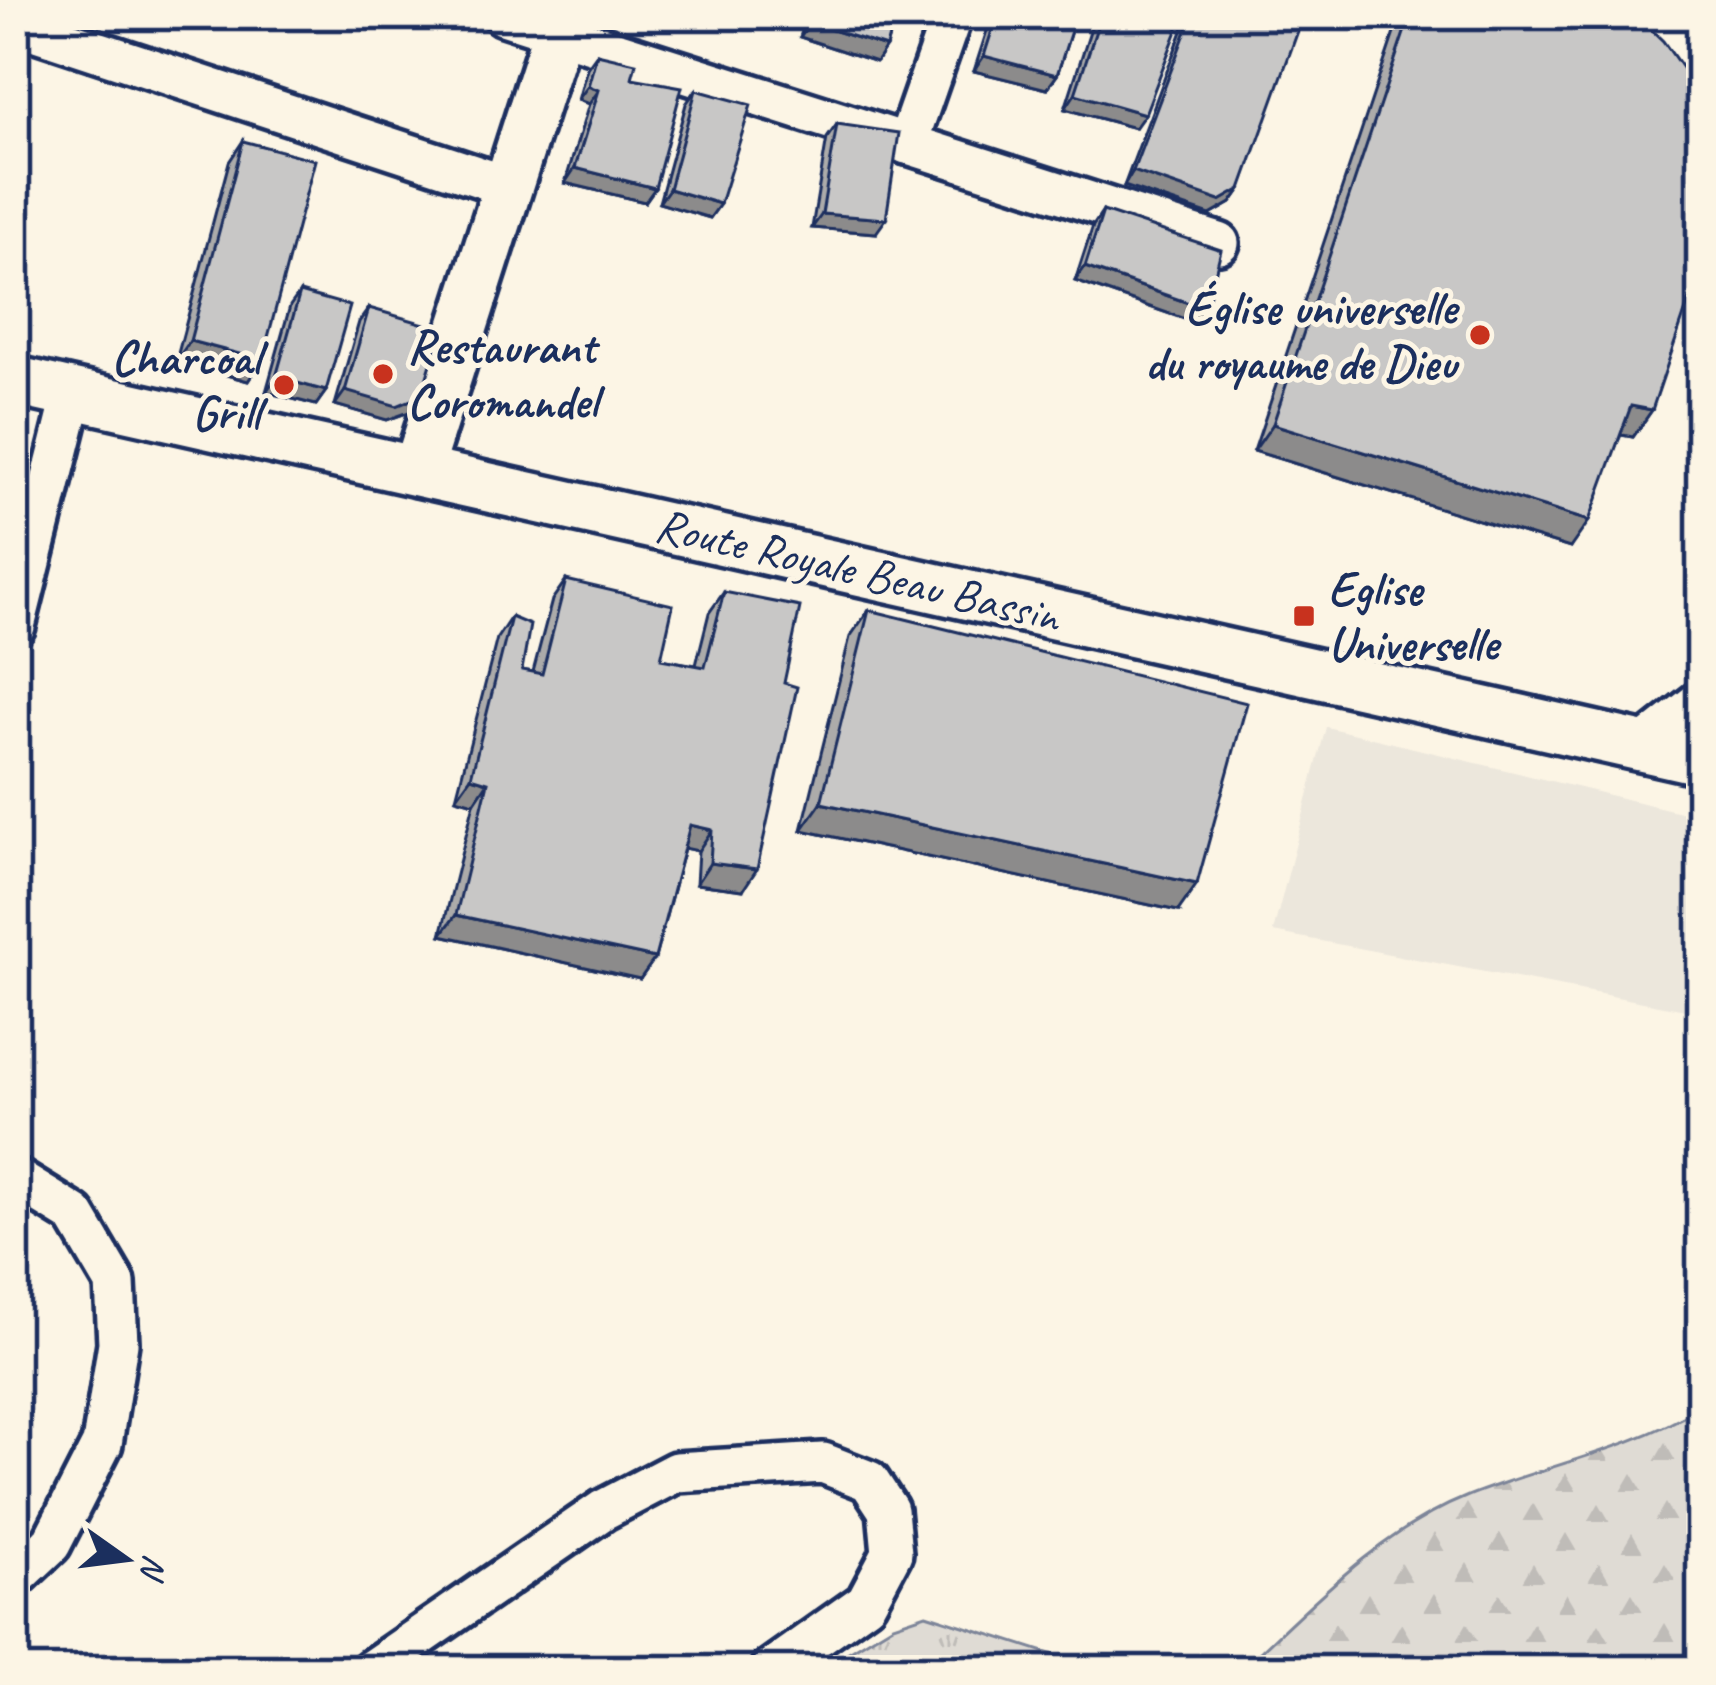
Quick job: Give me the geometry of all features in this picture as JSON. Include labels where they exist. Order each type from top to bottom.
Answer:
[{"type":"main road","points":[[417,471],[560,23]]},
{"type":"main road","name":"Route Royale Beau Bassin","points":[[15,382],[1701,760]]},
{"type":"street","points":[[503,15],[560,23],[907,144],[1219,243]]},
{"type":"street","points":[[907,144],[952,15]]},
{"type":"street","points":[[15,25],[507,186]]},
{"type":"street","points":[[15,626],[73,394]]},
{"type":"street","points":[[1645,744],[1701,700]]},
{"type":"street","points":[[15,1178],[75,1215],[115,1282],[118,1343],[102,1444],[51,1544],[15,1578]]},
{"type":"street","points":[[371,1670],[603,1510],[676,1472],[823,1463],[869,1481],[889,1510],[892,1553],[866,1602],[770,1670]]},
{"type":"shaded area","points":[[1326,727],[1701,817],[1701,1013],[1273,932]]},
{"type":"green space","points":[[1701,1407],[1701,1670],[1241,1670],[1347,1572],[1435,1511],[1645,1435]]},
{"type":"green space","points":[[926,1614],[1100,1670],[819,1670],[893,1625]]},
{"type":"building","points":[[812,15],[895,15],[886,47],[810,23]]},
{"type":"building","points":[[997,15],[1076,15],[1057,75],[984,56]]},
{"type":"building","points":[[1101,15],[1183,15],[1145,114],[1075,94]]},
{"type":"building","points":[[1192,15],[1257,15],[1299,28],[1241,189],[1220,201],[1133,171]]},
{"type":"building","name":"Église universelle du royaume de Dieu","points":[[1410,15],[1547,15],[1573,24],[1582,15],[1636,15],[1663,41],[1701,102],[1701,265],[1652,410],[1631,406],[1589,521],[1273,424]]},
{"type":"building","points":[[597,54],[636,63],[632,78],[682,87],[655,188],[575,168],[599,90],[588,86]]},
{"type":"building","points":[[696,90],[751,105],[720,204],[669,189]]},
{"type":"building","points":[[837,124],[899,133],[886,219],[822,214]]},
{"type":"building","points":[[243,141],[315,160],[262,360],[190,341]]},
{"type":"building","points":[[1103,211],[1221,250],[1206,309],[1085,267]]},
{"type":"building","points":[[300,292],[350,306],[326,391],[276,377]]},
{"type":"building","name":"Restaurant Coromandel","points":[[369,308],[442,329],[421,396],[397,406],[345,391]]},
{"type":"building","points":[[566,580],[673,605],[661,659],[705,667],[724,592],[800,607],[784,683],[797,687],[757,869],[710,863],[712,830],[690,825],[655,958],[456,915],[488,782],[471,777],[511,617],[530,625],[522,670],[542,674]]},
{"type":"building","points":[[869,610],[1247,703],[1197,884],[821,803]]},
{"type":"place","name":"Église universelle du royaume de Dieu","points":[[1480,335]]},
{"type":"place","name":"Restaurant Coromandel","points":[[383,374]]},
{"type":"place","name":"Charcoal Grill","points":[[284,385]]},
{"type":"place","name":"Eglise Universelle","points":[[1304,616]]}]
